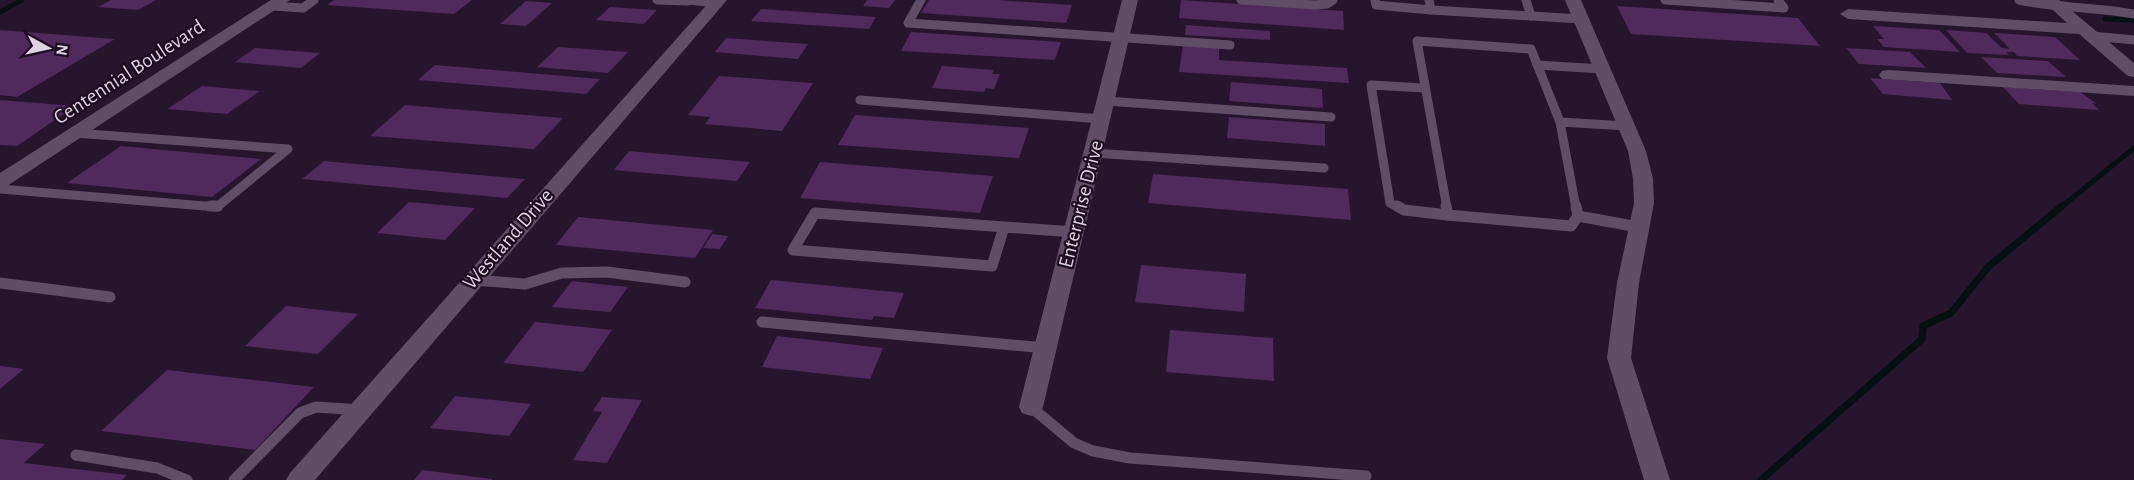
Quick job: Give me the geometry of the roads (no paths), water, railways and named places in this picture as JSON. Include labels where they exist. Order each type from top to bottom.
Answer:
[{"type":"street","name":"Enterprise Drive","points":[[1031,407],[1130,0]]},
{"type":"street","name":"Westland Drive","points":[[299,480],[718,1]]},
{"type":"street","name":"Centennial Boulevard","points":[[0,182],[277,3]]},
{"type":"street","points":[[2053,3],[2134,72]]},
{"type":"street","points":[[1577,10],[1637,151],[1643,179],[1644,203],[1622,320],[1619,358],[1657,480]]},
{"type":"street","points":[[1848,14],[2088,33]]},
{"type":"street","points":[[1888,75],[2134,91]]},
{"type":"lane","points":[[277,3],[303,8],[314,0]]},
{"type":"lane","points":[[657,0],[718,1]]},
{"type":"lane","points":[[921,0],[908,23],[1230,45]]},
{"type":"lane","points":[[1121,0],[1130,0]]},
{"type":"lane","points":[[1241,0],[1314,5],[1327,4],[1333,0]]},
{"type":"lane","points":[[1375,0],[1376,5],[1532,16],[1577,10]]},
{"type":"lane","points":[[1429,0],[1431,10]]},
{"type":"lane","points":[[1526,0],[1532,16]]},
{"type":"lane","points":[[1665,0],[1784,8],[1778,0]]},
{"type":"lane","points":[[2019,0],[2134,14]]},
{"type":"lane","points":[[2106,0],[2114,10]]},
{"type":"lane","points":[[2088,33],[2134,40]]},
{"type":"lane","points":[[1425,88],[1371,85],[1390,203],[1404,210],[1448,215],[1571,226],[1578,216],[1560,122],[1531,49],[1417,41],[1448,215]]},
{"type":"lane","points":[[1537,65],[1603,69]]},
{"type":"lane","points":[[860,100],[1331,117]]},
{"type":"lane","points":[[1560,122],[1627,126]]},
{"type":"lane","points":[[0,189],[217,207],[288,149],[75,133]]},
{"type":"lane","points":[[1093,153],[1324,168]]},
{"type":"lane","points":[[1004,227],[992,266],[793,250],[815,213],[1074,232]]},
{"type":"lane","points":[[1578,216],[1638,227]]},
{"type":"lane","points":[[473,280],[525,284],[562,273],[607,272],[685,282]]},
{"type":"lane","points":[[0,283],[110,297]]},
{"type":"lane","points":[[762,322],[1046,348]]},
{"type":"lane","points":[[1031,407],[1074,443],[1093,451],[1130,458],[1366,476]]},
{"type":"lane","points":[[234,480],[300,413],[316,408],[361,410]]},
{"type":"lane","points":[[76,455],[157,468],[187,480]]},
{"type":"waterway","points":[[0,12],[22,0]]},
{"type":"waterway","points":[[2105,19],[2134,20]]},
{"type":"waterway","points":[[2060,208],[2134,148]]},
{"type":"waterway","points":[[1761,480],[1922,339],[1923,326],[1951,313],[1988,267],[2062,206]]}]
